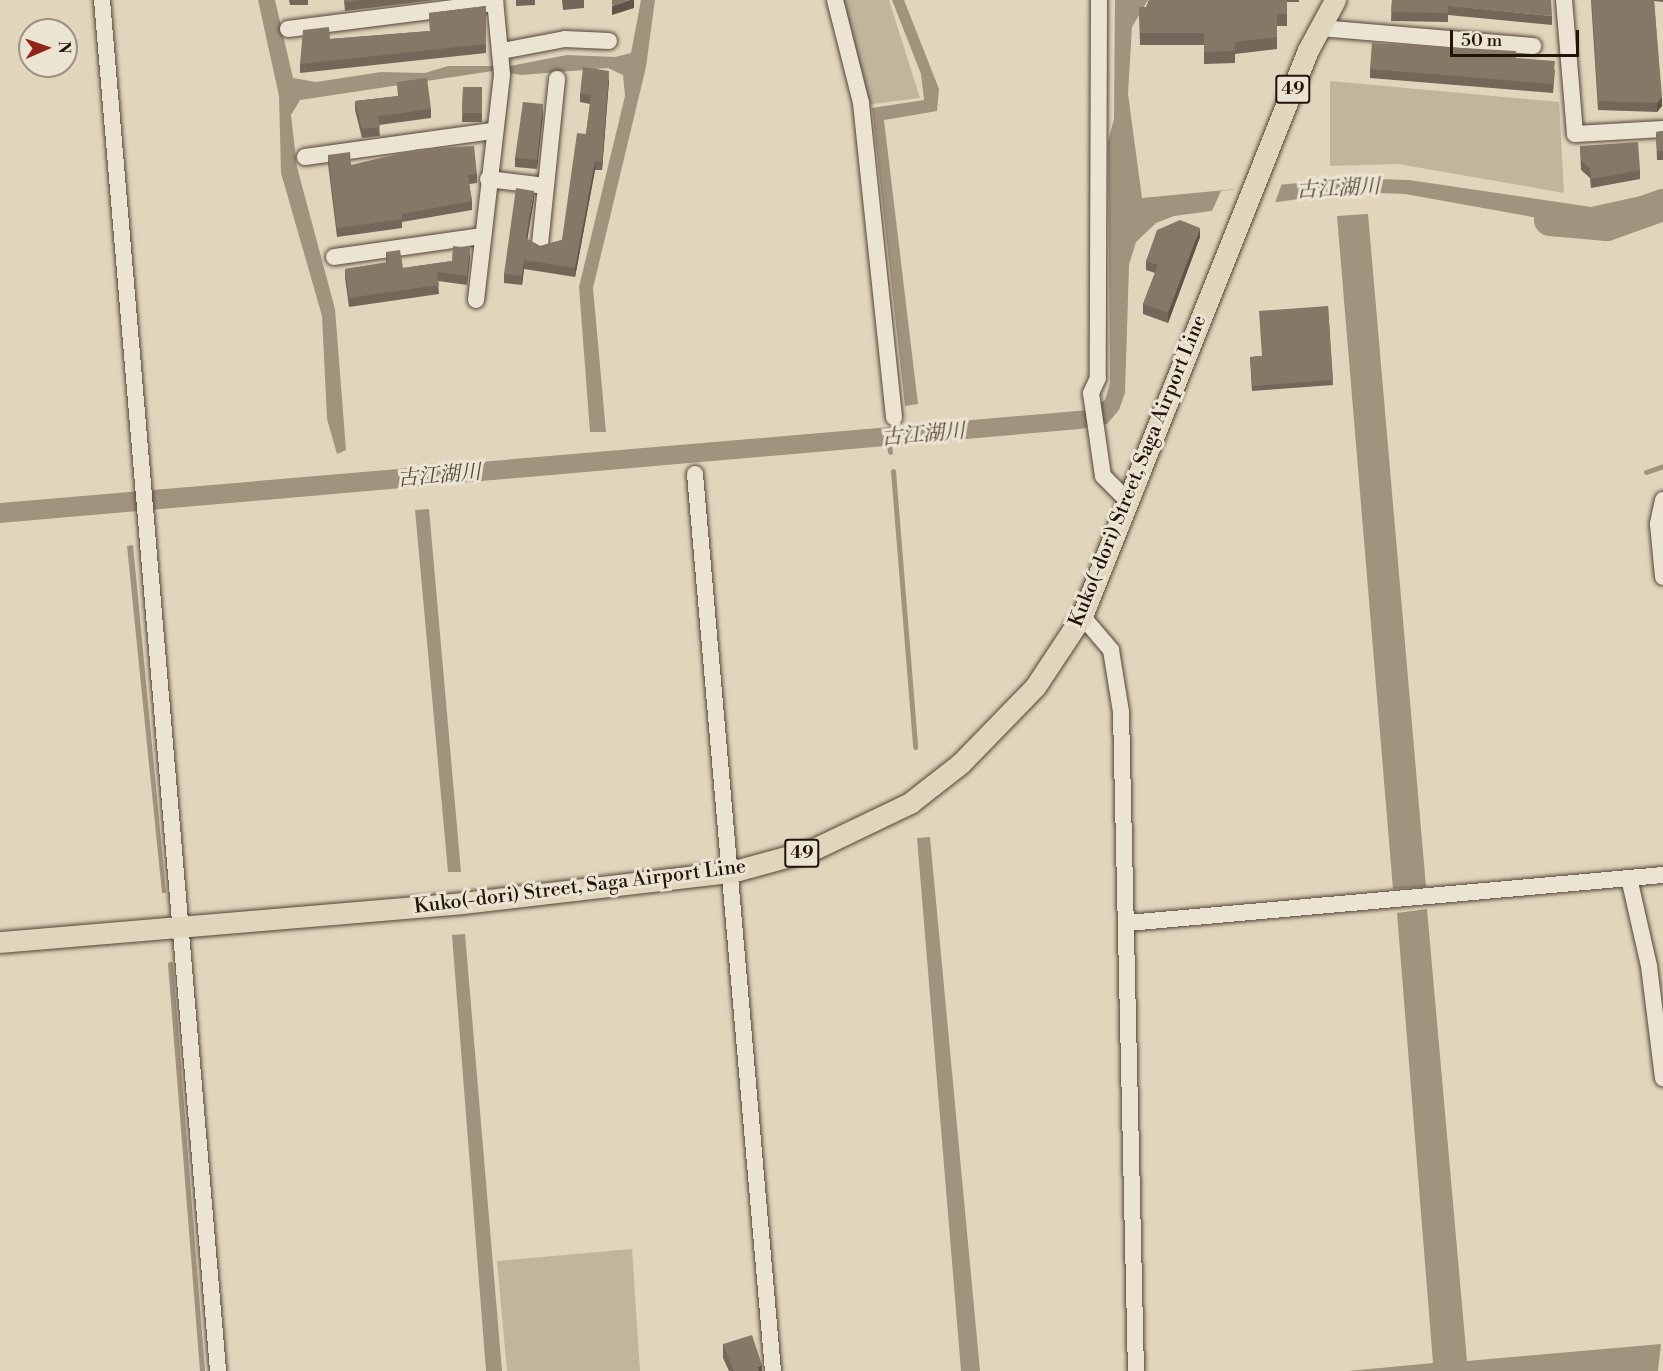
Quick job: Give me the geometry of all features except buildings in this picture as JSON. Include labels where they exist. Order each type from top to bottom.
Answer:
[{"type":"main road","name":"Kuko(-dori) Street, Saga Airport Line","points":[[0,942],[462,903],[731,872],[812,850],[910,803],[961,763],[1035,687],[1082,616],[1256,180],[1319,28],[1335,0]]},
{"type":"street","points":[[102,0],[178,926],[218,1371]]},
{"type":"street","points":[[835,0],[861,103],[894,417]]},
{"type":"street","points":[[1099,0],[1098,378],[1091,393],[1103,476],[1127,500]]},
{"type":"street","points":[[1564,0],[1575,134],[1663,129]]},
{"type":"street","points":[[288,29],[495,2],[502,62],[492,131],[476,300]]},
{"type":"street","points":[[1319,28],[1533,46]]},
{"type":"street","points":[[502,62],[565,39],[609,40]]},
{"type":"street","points":[[540,244],[557,79]]},
{"type":"street","points":[[304,157],[492,131]]},
{"type":"street","points":[[488,179],[546,186]]},
{"type":"street","points":[[334,257],[482,236]]},
{"type":"street","points":[[695,474],[773,1371]]},
{"type":"street","points":[[1663,500],[1658,524],[1663,577]]},
{"type":"street","points":[[1082,616],[1111,650],[1121,712],[1128,923],[1136,1371]]},
{"type":"street","points":[[1128,923],[1663,875]]},
{"type":"street","points":[[1629,878],[1650,966],[1663,1078]]},
{"type":"shaded area","points":[[840,0],[889,0],[920,98],[865,105]]},
{"type":"shaded area","points":[[1330,81],[1559,102],[1564,193],[1398,164],[1330,166]]},
{"type":"shaded area","points":[[632,1249],[640,1371],[507,1371],[497,1261]]},
{"type":"water","points":[[258,0],[275,0],[293,78],[316,82],[381,72],[425,73],[448,66],[510,66],[567,55],[615,57],[631,53],[641,0],[655,0],[646,67],[593,288],[606,432],[590,432],[579,287],[625,96],[623,75],[608,68],[522,75],[493,71],[300,100],[291,115],[297,167],[335,309],[346,450],[337,454],[327,419],[322,316],[281,173],[279,96]]},
{"type":"water","points":[[892,0],[904,0],[939,89],[937,111],[884,120],[918,404],[905,406],[872,108],[924,100],[921,74]]},
{"type":"water","points":[[1115,0],[1148,0],[1132,27],[1128,94],[1142,198],[1350,178],[1409,180],[1591,207],[1663,191],[1663,207],[1583,226],[1405,194],[1350,192],[1174,216],[1156,223],[1136,242],[1129,265],[1125,393],[1119,410],[1107,424],[1080,429],[0,523],[0,503],[1089,410],[1105,400],[1110,383],[1108,142],[1114,119]]},
{"type":"water","points":[[1368,214],[1426,887],[1393,889],[1337,216]]},
{"type":"water","points":[[429,509],[461,872],[448,872],[415,510]]},
{"type":"water","points":[[133,545],[166,893],[162,893],[127,546]]},
{"type":"water","points":[[930,837],[980,1371],[961,1371],[917,838]]},
{"type":"water","points":[[1427,909],[1467,1361],[1661,1344],[1658,1371],[1348,1371],[1433,1363],[1397,913]]},
{"type":"water","points":[[465,934],[502,1371],[486,1371],[452,935]]},
{"type":"pier","points":[[1282,183],[1275,203],[1212,211],[1221,191]]},
{"type":"waterway","name":"古江湖川","points":[[1550,220],[1607,225],[1663,205]]},
{"type":"waterway","points":[[888,439],[890,452]]},
{"type":"waterway","points":[[1646,472],[1663,466]]},
{"type":"waterway","points":[[893,471],[915,747]]},
{"type":"waterway","points":[[170,964],[202,1371]]}]
